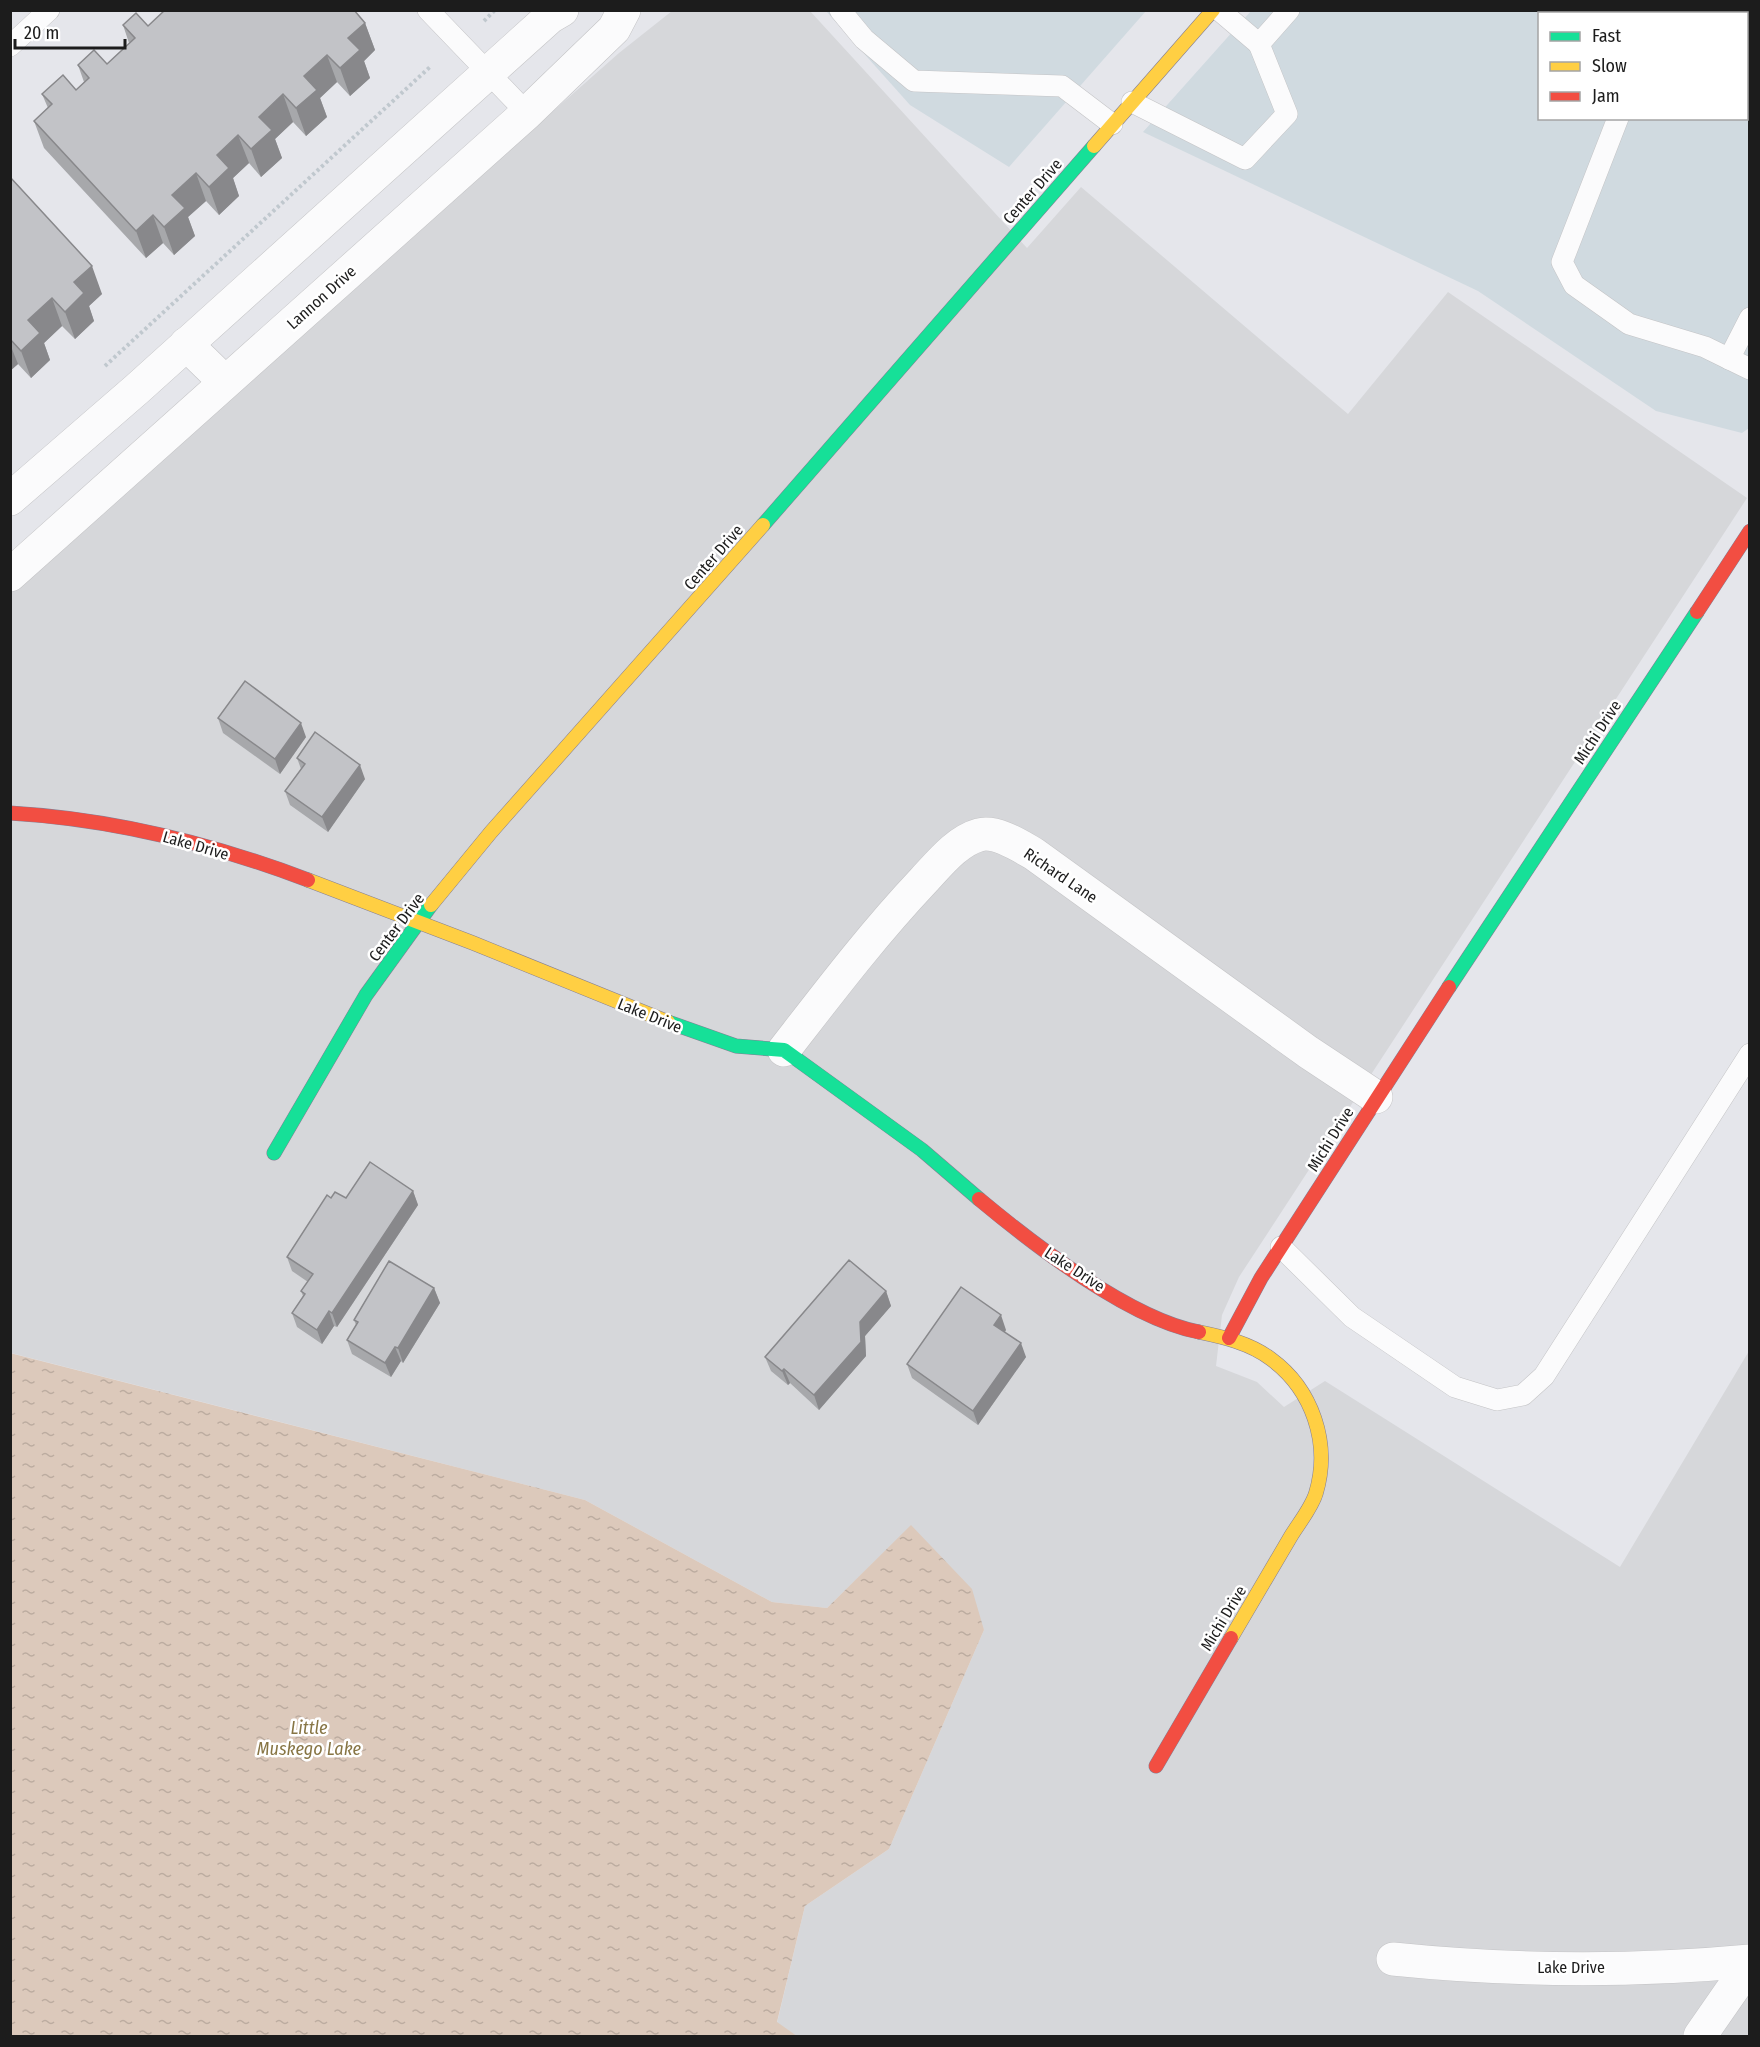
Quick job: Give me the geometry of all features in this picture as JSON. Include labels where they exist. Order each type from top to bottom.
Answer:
[{"type":"street","points":[[10,499],[550,17],[562,10]]},
{"type":"street","name":"Lannon Drive","points":[[10,575],[527,113],[614,29],[624,10]]},
{"type":"street","name":"Center Drive","points":[[274,1153],[367,994],[418,924],[514,806],[574,741],[1213,10]]},
{"type":"street","points":[[186,344],[225,382]]},
{"type":"street","name":"Michi Drive","points":[[1156,1766],[1316,1494],[1321,1466],[1320,1440],[1313,1410],[1296,1382],[1270,1358],[1228,1338],[1281,1247],[1376,1097],[1749,531]]},
{"type":"street","name":"Lake Drive","points":[[10,813],[58,816],[180,839],[267,865],[473,943],[689,1031],[736,1046],[784,1050],[922,1150],[1014,1228],[1078,1272],[1143,1313],[1188,1330],[1228,1338]]},
{"type":"street","name":"Richard Lane","points":[[784,1050],[891,915],[944,859],[967,840],[982,834],[1003,838],[1034,854],[1376,1097]]},
{"type":"street","name":"Lake Drive","points":[[1394,1959],[1525,1967],[1676,1968],[1749,1962]]},
{"type":"street","points":[[1700,2037],[1749,1962]]},
{"type":"lane","points":[[10,46],[49,10]]},
{"type":"lane","points":[[428,10],[527,113]]},
{"type":"lane","points":[[840,10],[864,39],[914,81],[1062,86],[1112,124]]},
{"type":"lane","points":[[1132,102],[1245,159],[1287,114],[1259,44],[1219,10]]},
{"type":"lane","points":[[1259,44],[1289,10]]},
{"type":"lane","points":[[1617,120],[1562,262],[1574,285],[1629,324],[1704,347],[1749,369]]},
{"type":"lane","points":[[1729,359],[1749,318]]},
{"type":"lane","points":[[1281,1247],[1352,1317],[1455,1387],[1497,1400],[1523,1395],[1544,1376],[1749,1054]]},
{"type":"path","points":[[484,21],[495,10]]},
{"type":"path","points":[[98,372],[431,66]]},
{"type":"shaded area","points":[[1624,10],[1629,12],[1538,12],[1538,120],[1748,120],[1749,61],[1749,428],[1742,433],[1656,411],[1478,291],[1143,132],[1251,11]]},
{"type":"shaded area","points":[[672,11],[810,11],[1027,248],[1081,187],[1348,414],[1448,292],[1747,498],[1239,1277],[1222,1315],[1216,1366],[1257,1382],[1284,1407],[1325,1381],[1620,1567],[1749,1351],[1749,2036],[797,2036],[777,2023],[805,1906],[889,1849],[984,1630],[911,1526],[827,1608],[772,1602],[585,1500],[11,1353],[10,591],[619,53]]},
{"type":"shaded area","points":[[826,11],[1146,11],[1009,167],[910,105]]},
{"type":"water","name":"Little Muskego Lake","points":[[10,1353],[585,1500],[772,1602],[827,1608],[911,1525],[972,1589],[984,1630],[889,1849],[805,1906],[777,2022],[797,2036],[11,2036]]},
{"type":"building","points":[[165,10],[354,10],[365,23],[348,38],[360,50],[340,68],[327,55],[304,76],[317,90],[296,108],[283,94],[259,117],[272,130],[251,149],[238,135],[217,155],[229,168],[209,187],[196,173],[172,195],[185,208],[164,227],[153,215],[136,231],[34,121],[52,104],[42,94],[63,75],[76,90],[89,78],[78,65],[94,50],[107,64],[135,38],[123,25],[136,13],[148,26]]},
{"type":"building","points":[[10,177],[92,266],[74,282],[84,293],[65,312],[52,298],[28,320],[40,333],[21,351],[10,339]]},
{"type":"building","points":[[245,681],[301,723],[275,759],[218,718]]},
{"type":"building","points":[[315,732],[360,765],[322,817],[285,791],[305,764],[297,758]]},
{"type":"building","points":[[370,1162],[413,1191],[332,1313],[329,1311],[317,1330],[292,1313],[305,1294],[301,1291],[313,1274],[287,1257],[327,1195],[331,1198],[335,1192],[346,1198]]},
{"type":"building","points":[[849,1260],[886,1291],[860,1322],[861,1342],[814,1395],[784,1369],[782,1371],[765,1357]]},
{"type":"building","points":[[389,1261],[434,1288],[398,1348],[395,1347],[385,1363],[347,1340],[358,1322],[354,1320]]},
{"type":"building","points":[[961,1287],[1001,1315],[994,1325],[1021,1343],[973,1411],[907,1364]]},
{"type":"traffic: fast","points":[[763,525],[1094,146]]},
{"type":"traffic: fast","points":[[1449,987],[1697,612]]},
{"type":"traffic: fast","points":[[274,1153],[366,995],[431,905]]},
{"type":"traffic: fast","points":[[668,1022],[736,1046],[784,1050],[922,1150],[979,1199]]},
{"type":"traffic: slow","points":[[1094,146],[1213,10]]},
{"type":"traffic: slow","points":[[431,905],[491,832],[763,525]]},
{"type":"traffic: slow","points":[[308,880],[473,943],[668,1022]]},
{"type":"traffic: slow","points":[[1199,1332],[1227,1339],[1263,1353],[1285,1371],[1307,1401],[1319,1437],[1321,1455],[1320,1474],[1314,1498],[1231,1638]]},
{"type":"traffic: jam","points":[[1697,612],[1750,531]]},
{"type":"traffic: jam","points":[[10,813],[86,821],[162,835],[236,855],[308,880]]},
{"type":"traffic: jam","points":[[1229,1338],[1261,1278],[1449,987]]},
{"type":"traffic: jam","points":[[979,1199],[1026,1237],[1083,1278],[1143,1312],[1199,1332]]},
{"type":"traffic: jam","points":[[1156,1766],[1231,1638]]}]
